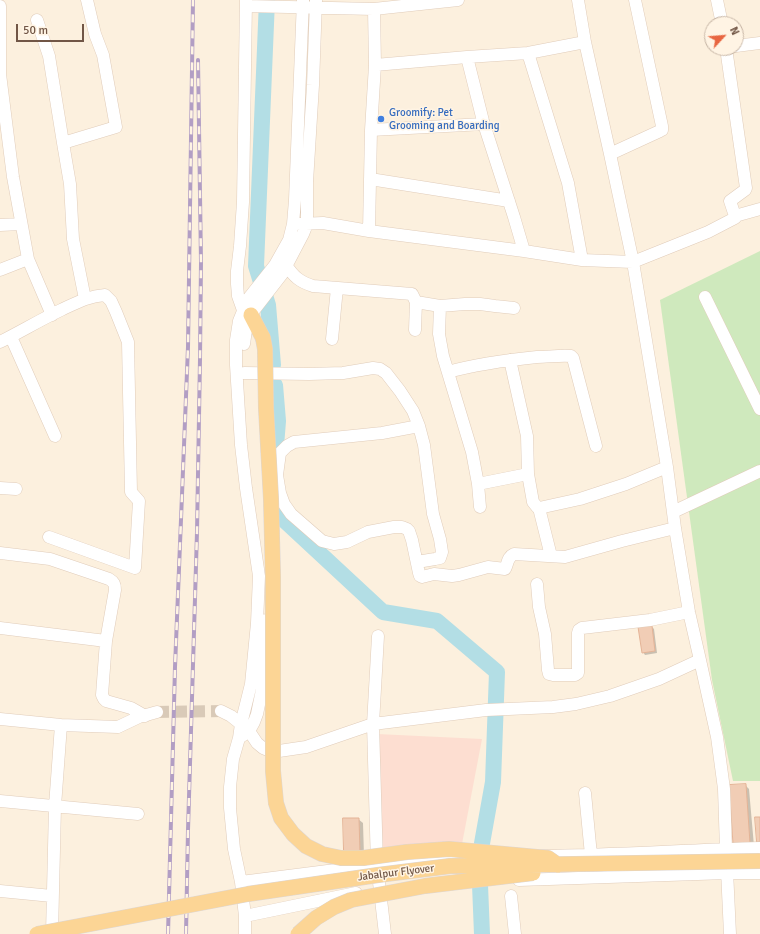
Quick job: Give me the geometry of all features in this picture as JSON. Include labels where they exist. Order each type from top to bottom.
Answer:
[{"type":"main road","points":[[249,311],[263,338],[265,349],[273,577],[273,771],[276,803],[281,818],[293,834],[306,846],[322,854],[341,858],[363,858],[407,852],[449,849],[548,858],[561,865]]},
{"type":"main road","name":"Jabalpur Flyover","points":[[37,934],[248,894],[450,866],[760,861]]},
{"type":"main road","points":[[298,934],[316,918],[334,907],[351,900],[425,886],[541,873],[561,865]]},
{"type":"street","points":[[63,143],[116,127],[103,55],[95,34],[87,0]]},
{"type":"street","points":[[243,731],[254,722],[262,690],[268,595],[268,575],[256,507],[247,423],[243,352],[249,311],[238,296],[237,284],[243,202],[249,4],[285,7],[302,4],[316,4],[374,9],[458,0]]},
{"type":"street","points":[[578,0],[585,42],[633,262],[689,612],[717,737],[724,789],[730,934]]},
{"type":"street","points":[[610,154],[662,130],[635,0]]},
{"type":"street","points":[[717,0],[720,16]]},
{"type":"street","points":[[281,268],[293,224],[295,200],[302,4]]},
{"type":"street","points":[[245,934],[245,916],[241,882],[234,849],[230,808],[230,787],[233,759],[243,731],[246,705],[251,684],[257,623],[259,576],[241,445],[236,340],[239,321],[249,311],[281,268],[303,234],[307,224],[307,182],[316,4]]},
{"type":"street","points":[[0,6],[0,74],[12,169],[21,224],[28,259],[52,314]]},
{"type":"street","points":[[369,231],[371,130],[375,65],[374,9]]},
{"type":"street","points":[[37,20],[49,56],[70,184],[73,239],[85,299]]},
{"type":"street","points":[[375,65],[528,53],[585,42]]},
{"type":"street","points":[[744,45],[760,43]]},
{"type":"street","points":[[528,53],[568,183],[582,260]]},
{"type":"street","points":[[727,56],[746,188],[730,201],[735,216]]},
{"type":"street","points":[[467,57],[484,124],[524,251]]},
{"type":"street","points":[[371,130],[484,124]]},
{"type":"street","points":[[370,179],[509,201]]},
{"type":"street","points":[[293,224],[323,223],[369,231],[582,260],[633,262],[708,232],[733,219],[735,216],[760,209]]},
{"type":"street","points":[[0,225],[21,224]]},
{"type":"street","points":[[0,270],[28,259]]},
{"type":"street","points":[[281,268],[306,284],[313,286],[412,294],[416,302],[415,330]]},
{"type":"street","points":[[332,339],[336,288]]},
{"type":"street","points":[[49,537],[135,568],[139,501],[131,492],[128,342],[111,301],[105,295],[85,299],[52,314],[5,340],[55,436]]},
{"type":"street","points":[[705,297],[760,409]]},
{"type":"street","points":[[416,302],[440,306],[480,304],[514,308]]},
{"type":"street","points":[[440,306],[439,334],[443,356],[472,452],[478,484],[480,507]]},
{"type":"street","points":[[448,372],[480,364],[510,360],[571,356],[573,358],[596,446]]},
{"type":"street","points":[[510,360],[527,436],[528,474],[533,502],[539,508],[550,556]]},
{"type":"street","points":[[244,373],[343,373],[372,368],[380,369],[386,373],[413,411],[419,426],[424,445],[433,514],[440,539],[442,552],[440,558],[417,562]]},
{"type":"street","points":[[419,426],[382,433],[294,442],[287,446],[280,453],[277,474],[280,493],[284,504],[291,514],[322,541],[334,544],[347,542],[368,532],[394,527],[402,527],[407,529],[412,540],[419,573],[422,577],[434,574],[452,576],[488,567],[505,569],[509,558],[514,554],[565,557],[675,528]]},
{"type":"street","points":[[539,508],[580,498],[626,484],[667,467]]},
{"type":"street","points":[[673,512],[760,471]]},
{"type":"street","points":[[478,484],[528,474]]},
{"type":"street","points":[[0,488],[16,490]]},
{"type":"street","points":[[82,570],[86,550]]},
{"type":"street","points":[[0,553],[50,559],[109,579],[115,584],[106,641],[102,695],[104,699],[110,703],[131,708],[145,716]]},
{"type":"street","points":[[537,584],[539,607],[544,629],[548,670],[549,674],[553,675],[575,675],[578,673],[578,633],[582,628],[650,620],[689,612]]},
{"type":"street","points":[[0,628],[106,641]]},
{"type":"street","points":[[378,636],[373,724],[377,865],[385,934]]},
{"type":"street","points":[[221,711],[231,716],[243,731],[257,744],[270,751],[279,751],[306,747],[373,724],[486,710],[553,707],[576,704],[610,696],[659,679],[700,660]]},
{"type":"street","points":[[0,719],[61,725],[118,727],[139,717],[157,712]]},
{"type":"street","points":[[52,934],[55,806],[61,725]]},
{"type":"street","points":[[585,793],[591,855]]},
{"type":"street","points":[[0,801],[138,814]]},
{"type":"street","points":[[241,882],[377,865],[473,857],[591,855],[760,848]]},
{"type":"street","points":[[245,916],[379,889],[474,882],[760,872]]},
{"type":"street","points":[[0,891],[52,896]]},
{"type":"street","points":[[511,896],[515,934]]},
{"type":"shaded area","points":[[377,734],[482,739],[462,844],[380,851]]},
{"type":"green space","points":[[760,251],[760,781],[733,781],[712,680],[660,300]]},
{"type":"building","points":[[652,626],[655,651],[642,653],[638,627]]},
{"type":"building","points":[[746,784],[750,843],[733,844],[729,785]]},
{"type":"building","points":[[755,817],[760,817],[760,842],[757,842]]},
{"type":"building","points":[[343,818],[359,818],[360,852],[344,852]]},
{"type":"waterway","points":[[267,0],[256,266],[268,305],[273,365]]},
{"type":"waterway","points":[[275,385],[278,421],[273,483],[285,521],[383,612],[437,621],[497,672],[493,782],[479,860],[482,934]]},
{"type":"tunnel","points":[[157,712],[221,711]]},
{"type":"railway","points":[[168,934],[175,667],[188,347],[193,0]]},
{"type":"railway","points":[[186,934],[197,532],[200,359],[201,262],[198,60]]},
{"type":"place","name":"Groomify: Pet Grooming and Boarding","points":[[381,119]]}]
